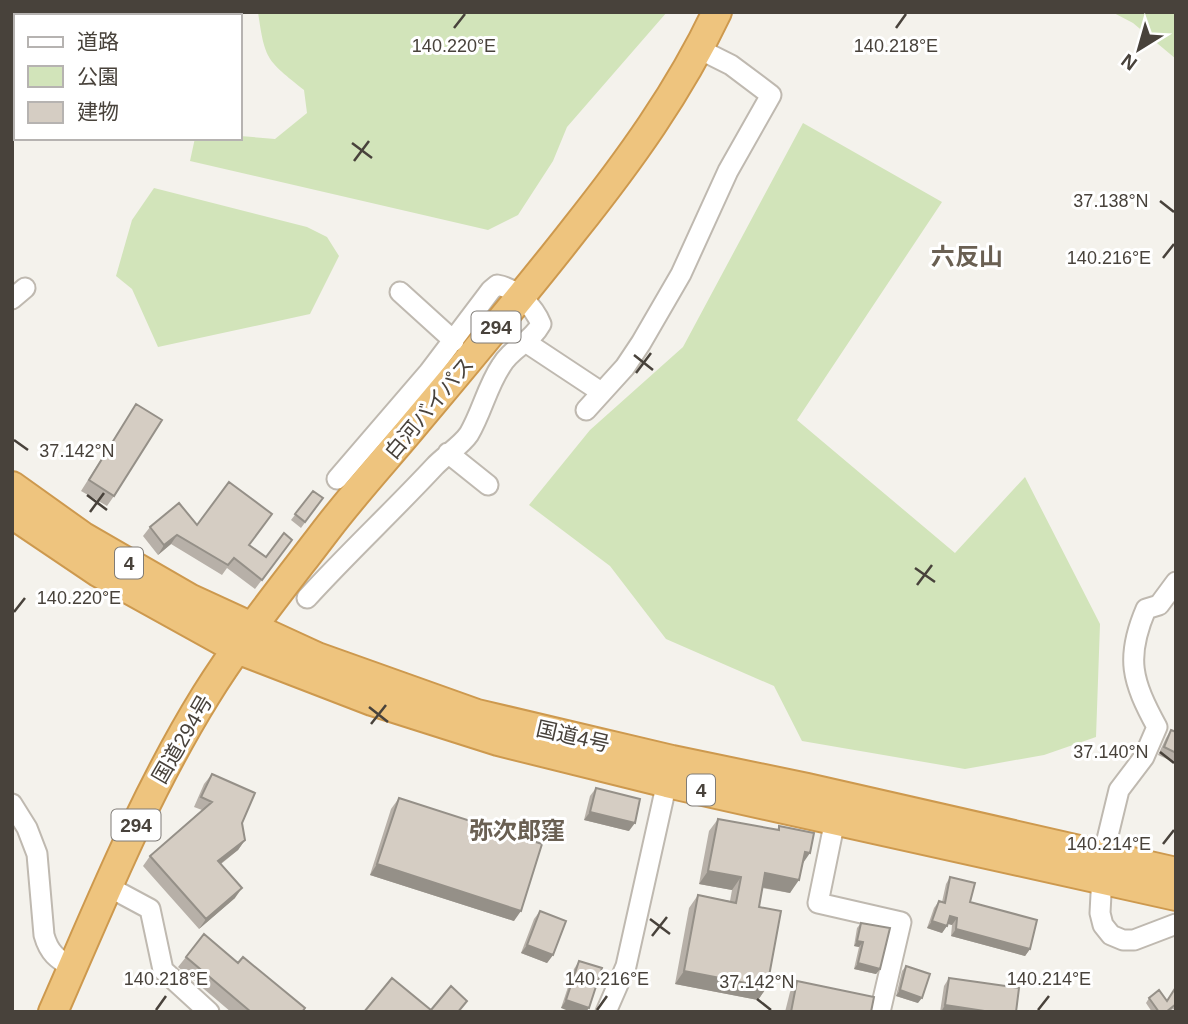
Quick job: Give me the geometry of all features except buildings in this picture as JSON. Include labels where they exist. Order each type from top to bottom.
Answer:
[{"type":"highway","name":"白河バイパス","points":[[245,638],[329,526],[521,298],[638,147],[672,97],[717,12]]},
{"type":"highway","name":"国道4号","points":[[12,486],[82,536],[191,599],[245,638]]},
{"type":"highway","name":"国道4号","points":[[12,514],[98,572],[245,638],[317,657],[477,713],[835,820],[1103,867],[1176,873]]},
{"type":"highway","name":"国道294号","points":[[53,1012],[158,779],[206,695],[245,638]]},
{"type":"highway","name":"国道4号","points":[[670,771],[807,788],[1103,867],[1176,896]]},
{"type":"street","points":[[586,410],[625,367],[681,274],[728,172],[771,95],[731,65],[699,49]]},
{"type":"street","points":[[307,598],[342,559],[383,523],[468,435],[501,364],[512,351],[527,342],[541,324],[535,310],[505,286],[497,285],[491,290],[454,341],[337,479]]},
{"type":"street","points":[[400,292],[454,341]]},
{"type":"street","points":[[527,342],[601,392]]},
{"type":"street","points":[[448,453],[488,485]]},
{"type":"street","points":[[1176,582],[1159,605],[1146,609],[1135,635],[1133,657],[1137,686],[1157,727],[1144,757],[1119,790],[1103,867],[1100,913],[1103,925],[1111,934],[1123,940],[1134,940],[1176,924]]},
{"type":"street","points":[[606,1012],[626,965],[670,771]]},
{"type":"street","points":[[12,804],[27,828],[37,854],[47,946],[54,957],[73,968]]},
{"type":"street","points":[[835,820],[818,903],[901,922],[880,1012]]},
{"type":"street","points":[[108,887],[150,909],[163,970],[209,1012]]},
{"type":"green space","points":[[258,12],[667,12],[567,127],[553,161],[518,215],[488,230],[190,161],[195,140],[242,140],[242,136],[275,139],[307,113],[304,90],[275,65],[263,41]]},
{"type":"green space","points":[[1112,12],[1176,12],[1176,59],[1133,23]]},
{"type":"green space","points":[[803,123],[942,202],[797,420],[955,553],[1025,477],[1100,624],[1096,737],[1044,755],[965,769],[802,741],[774,686],[666,639],[610,566],[529,505],[590,430],[683,347]]},
{"type":"green space","points":[[154,188],[307,227],[327,237],[339,256],[310,314],[158,347],[132,289],[116,276],[132,220]]},
{"type":"district","name":"六反山","points":[[967,256]]},
{"type":"district","name":"弥次郎窪","points":[[517,830]]}]
